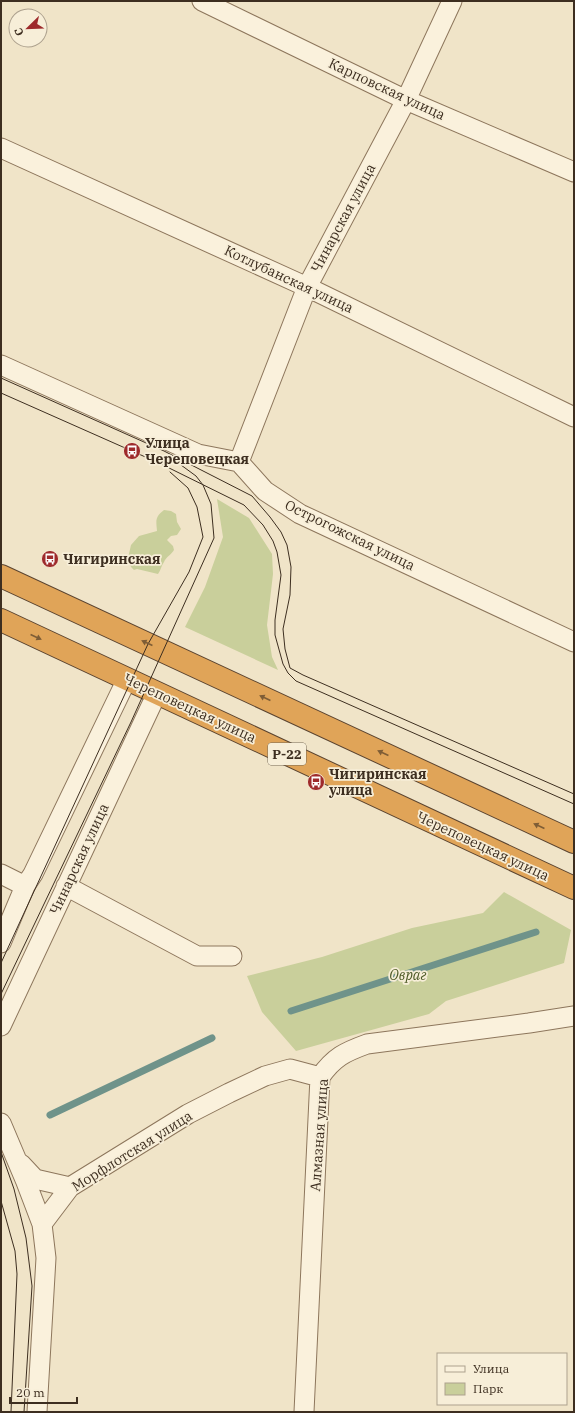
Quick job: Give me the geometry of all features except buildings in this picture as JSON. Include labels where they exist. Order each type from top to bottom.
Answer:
[{"type":"highway","points":[[1,576],[574,842]]},
{"type":"highway","name":"Череповецкая улица","points":[[1,620],[574,888]]},
{"type":"street","name":"Карповская улица","points":[[202,1],[406,100],[574,172]]},
{"type":"street","name":"Чинарская улица","points":[[239,462],[307,287],[406,100],[452,1]]},
{"type":"street","name":"Котлубанская улица","points":[[1,148],[307,287],[574,417]]},
{"type":"street","points":[[1,365],[198,454],[239,462]]},
{"type":"street","name":"Острогожская улица","points":[[239,462],[265,491],[300,514],[574,642]]},
{"type":"street","points":[[1,943],[29,880],[127,679]]},
{"type":"street","name":"Чинарская улица","points":[[1,1026],[158,693]]},
{"type":"street","points":[[1,874],[29,880]]},
{"type":"street","points":[[66,886],[197,956],[232,956]]},
{"type":"street","name":"Алмазная улица","points":[[304,1412],[320,1077],[328,1066],[344,1053],[367,1044],[574,1016]]},
{"type":"street","name":"Морфлотская улица","points":[[42,1224],[70,1187],[188,1114],[265,1076],[290,1069],[320,1077]]},
{"type":"street","points":[[1,1123],[42,1224],[46,1258],[37,1412]]},
{"type":"street","points":[[15,1157],[35,1179],[70,1187]]},
{"type":"green space","points":[[217,499],[249,518],[272,554],[273,574],[267,625],[272,657],[278,670],[185,627],[205,587],[223,537]]},
{"type":"green space","points":[[164,510],[171,511],[176,514],[177,522],[181,529],[177,535],[171,536],[167,540],[173,546],[174,550],[165,560],[158,574],[137,569],[134,570],[131,567],[128,558],[131,545],[139,536],[157,531],[157,519]]},
{"type":"green space","name":"Овраг","points":[[504,892],[571,930],[564,963],[446,1001],[429,1014],[296,1051],[262,1012],[247,976],[322,957],[412,928],[483,913]]},
{"type":"waterway","points":[[291,1011],[536,932]]},
{"type":"waterway","points":[[50,1115],[212,1038]]},
{"type":"tram line","points":[[1,378],[164,451],[252,496],[281,532],[287,545],[291,567],[290,595],[283,629],[285,649],[290,668],[574,794]]},
{"type":"tram line","points":[[1,393],[159,463],[244,505],[263,525],[273,541],[277,552],[281,575],[275,620],[275,635],[283,664],[288,673],[296,681],[574,804]]},
{"type":"tram line","points":[[1,994],[131,722],[214,538],[211,504],[203,485],[196,476],[181,465]]},
{"type":"tram line","points":[[1,963],[148,644],[189,572],[203,537],[197,507],[188,488],[170,472]]},
{"type":"tram line","points":[[1,1152],[14,1189],[26,1238],[32,1286],[24,1412]]},
{"type":"tram line","points":[[1,1201],[15,1251],[17,1274],[11,1412]]},
{"type":"place","name":"Улица Череповецкая","points":[[132,451]]},
{"type":"place","name":"Чигиринская","points":[[50,559]]},
{"type":"place","name":"Чигиринская улица","points":[[316,782]]}]
